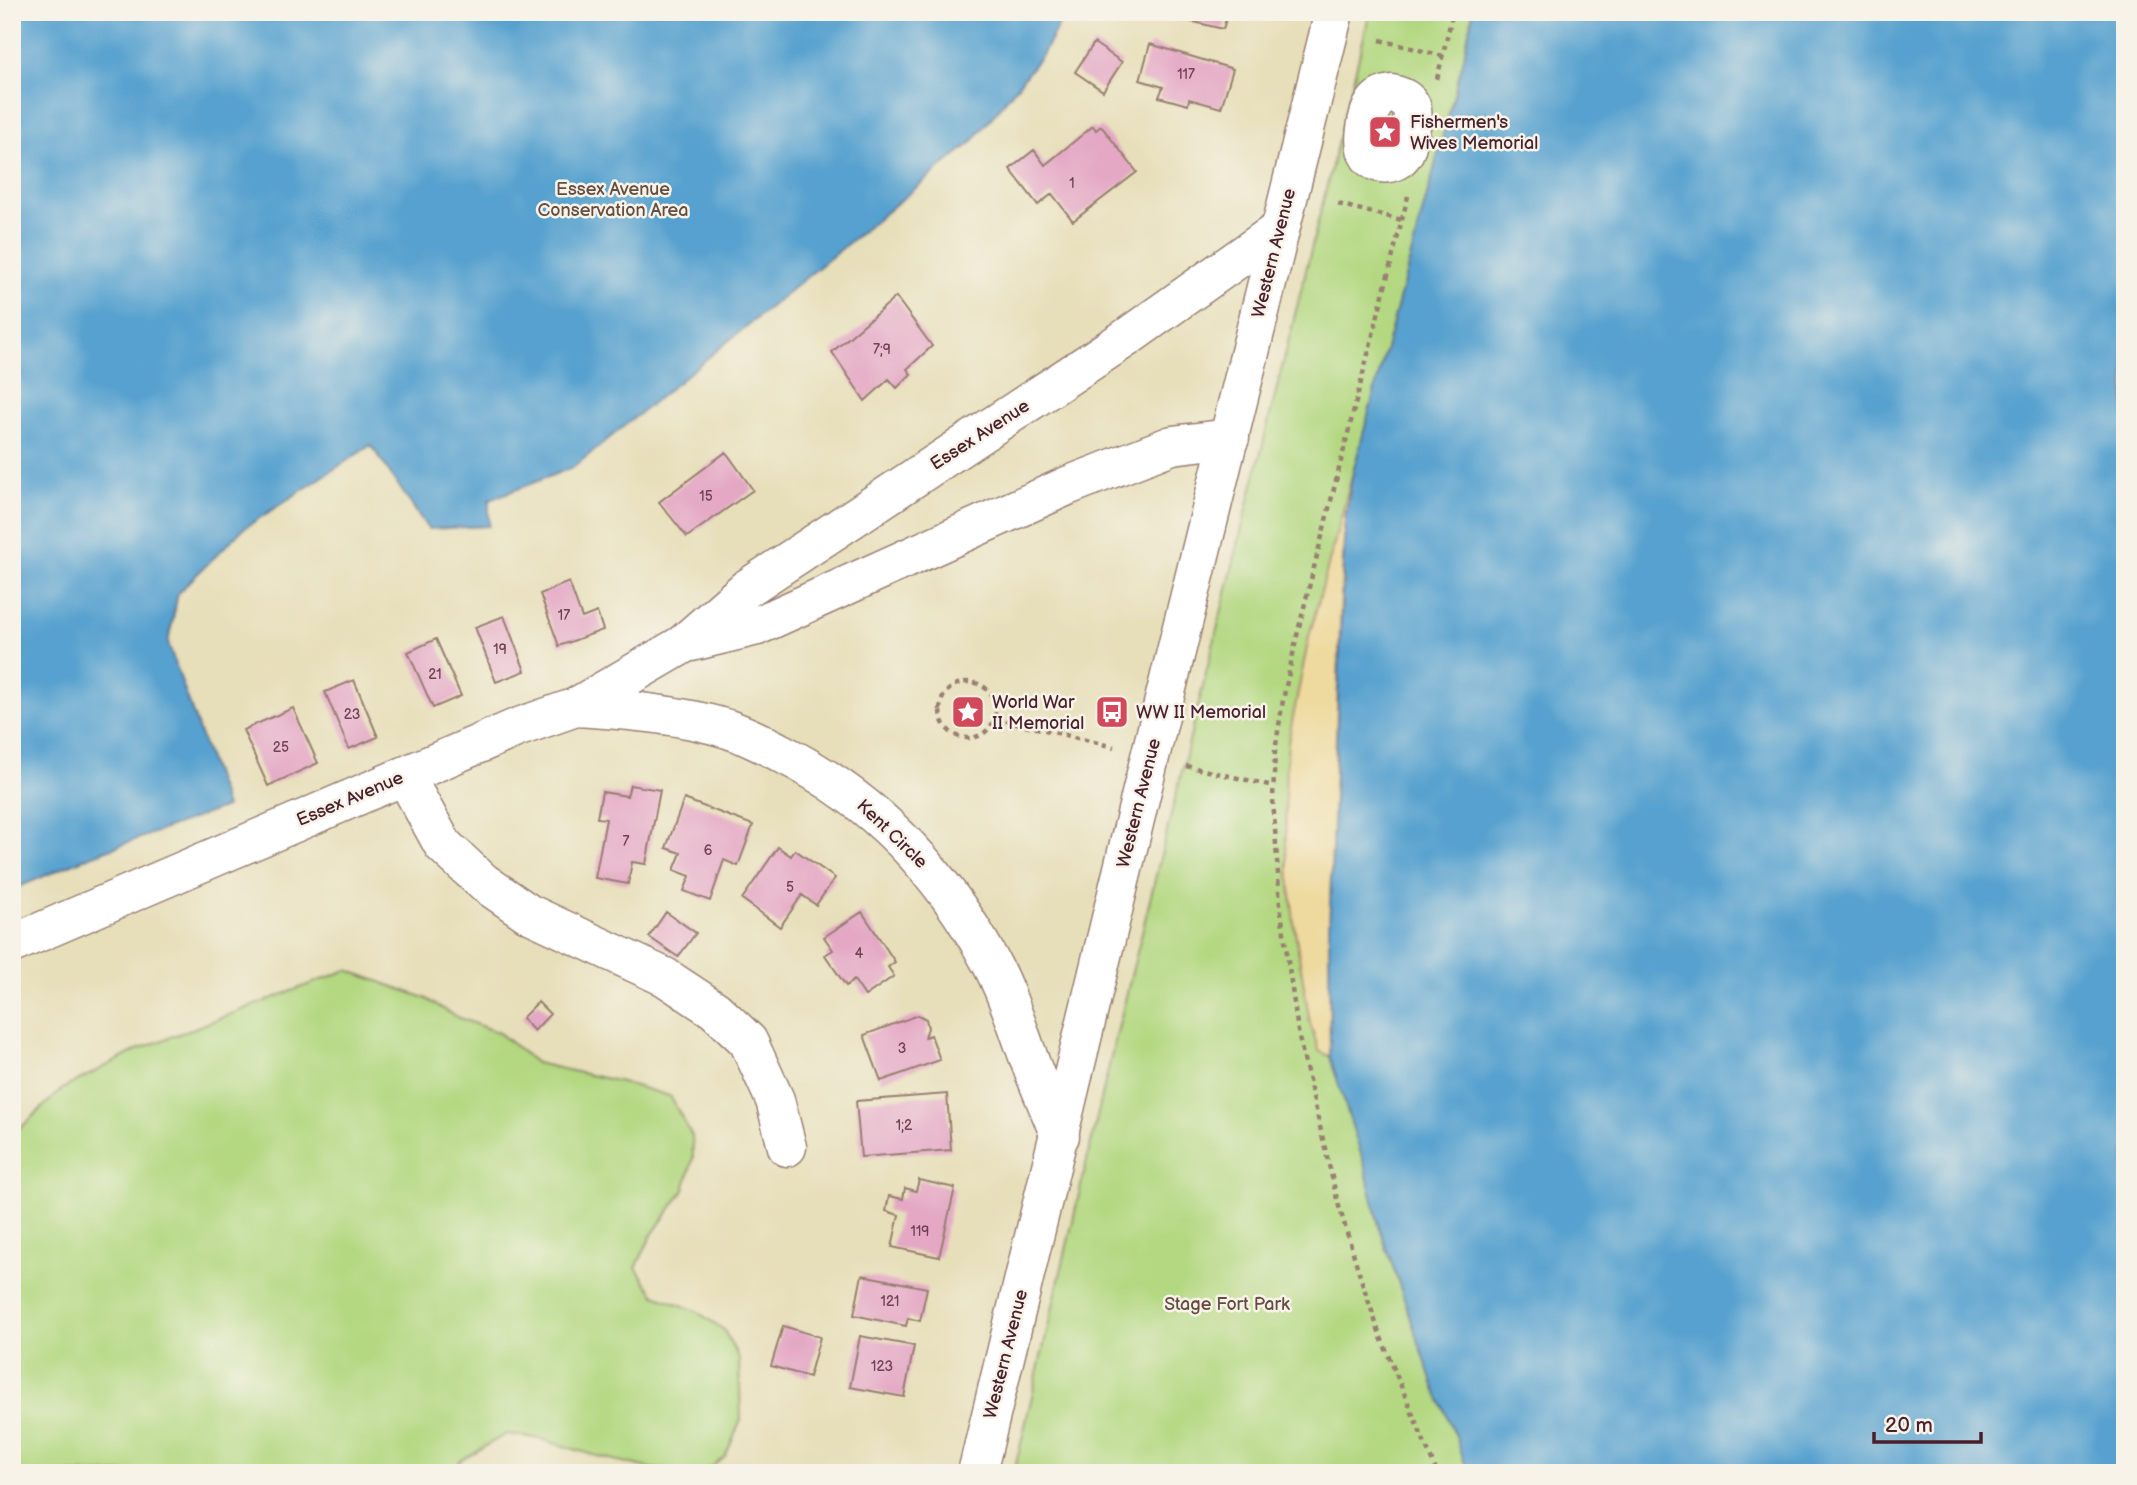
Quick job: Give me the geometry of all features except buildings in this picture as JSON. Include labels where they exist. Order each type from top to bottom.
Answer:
[{"type":"street","name":"Western Avenue","points":[[977,1473],[1334,12]]},
{"type":"street","name":"Essex Avenue","points":[[12,944],[516,728],[576,707],[682,645],[746,589],[1126,338],[1280,229]]},
{"type":"street","name":"Essex Avenue","points":[[682,645],[757,626],[1067,486],[1171,445],[1230,438]]},
{"type":"street","name":"Kent Circle","points":[[576,707],[626,710],[729,729],[807,766],[871,811],[928,867],[967,920],[993,966],[1015,1017],[1060,1136]]},
{"type":"street","points":[[405,776],[443,845],[483,882],[528,913],[665,977],[715,1010],[748,1041],[775,1100],[787,1147]]},
{"type":"path","points":[[1436,81],[1454,12]]},
{"type":"path","points":[[1380,40],[1443,56]]},
{"type":"path","points":[[1408,195],[1296,643],[1275,751],[1275,845],[1280,905],[1299,1038],[1338,1203],[1380,1335],[1437,1473]]},
{"type":"path","points":[[1338,204],[1402,220]]},
{"type":"path","points":[[963,682],[976,682],[987,688],[995,698],[996,718],[985,733],[974,739],[962,738],[949,732],[941,721],[939,711],[942,698],[951,687],[963,682]]},
{"type":"path","points":[[996,718],[1113,747]]},
{"type":"path","points":[[1197,769],[1274,786]]},
{"type":"green space","name":"Stage Fort Park","points":[[1370,12],[1473,12],[1463,61],[1353,472],[1345,519],[1365,1167],[1379,1226],[1435,1389],[1456,1436],[1468,1473],[1014,1473],[1112,1053]]},
{"type":"green space","points":[[347,970],[425,998],[457,1017],[499,1033],[536,1063],[670,1096],[692,1136],[693,1158],[684,1190],[651,1236],[636,1268],[655,1295],[696,1311],[724,1330],[739,1359],[741,1420],[725,1457],[703,1473],[653,1469],[541,1439],[506,1434],[460,1461],[455,1473],[12,1473],[12,1136],[62,1089],[139,1049]]},
{"type":"sand","points":[[1353,472],[1345,519],[1341,596],[1329,931],[1330,1057],[1319,1051],[1310,1023],[1295,931],[1286,849],[1285,784],[1288,742],[1309,637]]},
{"type":"water","points":[[12,12],[1066,12],[1042,55],[972,142],[574,467],[489,500],[489,526],[428,529],[371,445],[243,529],[178,593],[168,643],[226,807],[93,855],[12,890]]},
{"type":"water","points":[[1473,12],[2125,12],[2125,1473],[1468,1473],[1456,1436],[1435,1389],[1379,1226],[1365,1167],[1330,1057],[1329,931],[1345,519],[1353,472],[1463,61]]},
{"type":"place","name":"Fishermen's Wives Memorial","points":[[1385,132]]},
{"type":"place","name":"World War II Memorial","points":[[968,712]]},
{"type":"place","name":"WW II Memorial","points":[[1112,712]]},
{"type":"park label","name":"Essex Avenue Conservation Area","points":[[613,199]]}]
